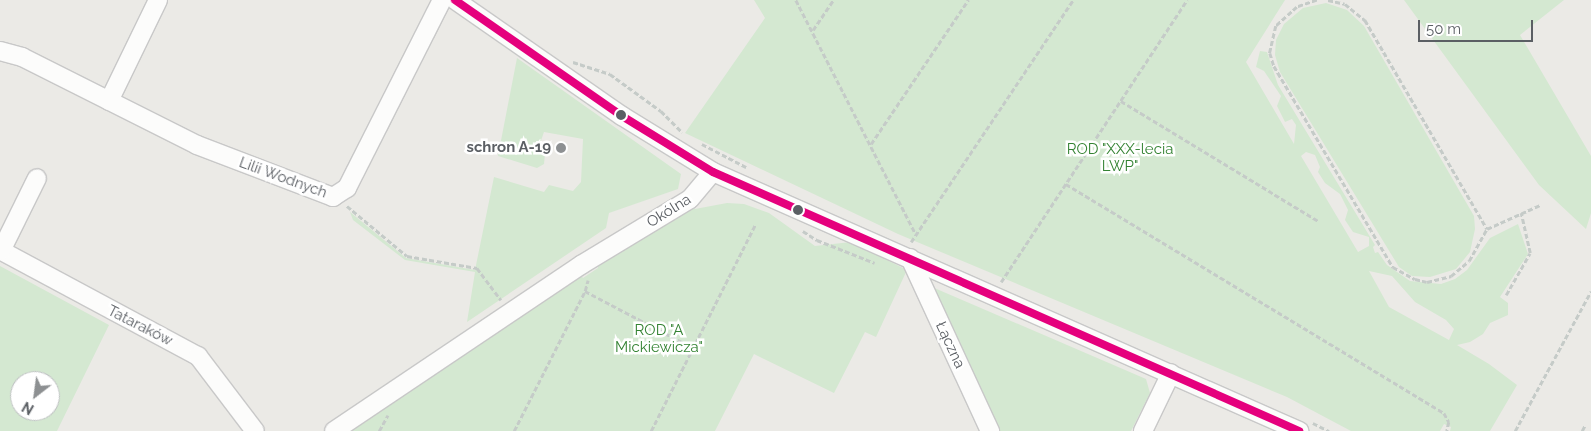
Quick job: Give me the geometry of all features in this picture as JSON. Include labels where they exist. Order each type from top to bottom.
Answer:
[{"type":"street","points":[[109,101],[158,0]]},
{"type":"street","name":"Lilii Wodnych","points":[[0,51],[22,57],[198,145],[325,196],[336,196],[347,188],[442,0]]},
{"type":"street","points":[[455,0],[622,116],[713,172],[796,212],[910,252],[995,287],[1171,373],[1302,425]]},
{"type":"street","name":"Okólna","points":[[334,431],[581,265],[690,199],[713,172]]},
{"type":"street","points":[[1,251],[37,178]]},
{"type":"street","name":"Tataraków","points":[[1,251],[198,356],[255,431]]},
{"type":"street","name":"Łączna","points":[[910,252],[990,431]]},
{"type":"street","points":[[1143,431],[1171,373]]},
{"type":"path","points":[[796,0],[915,233]]},
{"type":"path","points":[[813,30],[833,0]]},
{"type":"path","points":[[871,144],[968,0]]},
{"type":"path","points":[[910,252],[915,233],[1073,0]]},
{"type":"path","points":[[995,287],[1066,184],[1187,0]]},
{"type":"path","points":[[1317,0],[1297,7],[1276,26],[1270,53],[1274,66],[1393,267],[1415,279],[1427,282],[1451,276],[1469,261],[1487,229],[1540,205]]},
{"type":"path","points":[[1328,0],[1345,4],[1365,20],[1487,229]]},
{"type":"path","points":[[566,60],[610,74],[661,111],[688,137]]},
{"type":"path","points":[[1121,100],[1318,221]]},
{"type":"path","points":[[696,142],[747,168]]},
{"type":"path","points":[[1066,184],[1444,413],[1449,422],[1447,431]]},
{"type":"path","points":[[347,206],[408,256],[477,268],[502,302]]},
{"type":"path","points":[[1506,295],[1530,253],[1521,213]]},
{"type":"path","points":[[651,431],[755,225]]},
{"type":"path","points":[[903,241],[910,252]]},
{"type":"path","points":[[995,287],[1009,288]]},
{"type":"path","points":[[514,431],[585,291],[693,348]]},
{"type":"path","points":[[1515,431],[1591,291]]},
{"type":"path","points":[[1302,425],[1330,431]]},
{"type":"path","points":[[1582,431],[1585,425]]},
{"type":"green space","name":"ROD \"XXX-lecia LWP\"","points":[[754,0],[1285,0],[1246,62],[1294,144],[1296,125],[1292,119],[1285,122],[1277,106],[1281,96],[1264,71],[1256,67],[1260,51],[1267,52],[1278,85],[1375,245],[1373,247],[1375,253],[1378,252],[1387,265],[1410,281],[1441,284],[1455,279],[1467,270],[1490,238],[1518,224],[1528,254],[1500,297],[1508,303],[1508,315],[1490,323],[1483,334],[1470,342],[1457,345],[1489,364],[1517,385],[1490,431],[1450,431],[1451,427],[1444,424],[1440,431],[1351,431],[1287,397],[898,234],[685,133],[765,18]],"holes":[[[1306,152],[1315,155],[1320,167],[1318,172],[1325,183],[1340,194],[1348,210],[1345,220],[1353,232],[1369,237],[1369,246],[1358,252],[1301,156]],[[1369,271],[1392,276],[1415,302],[1446,320],[1454,329],[1449,340],[1389,307]]]},
{"type":"green space","points":[[1404,0],[1564,0],[1520,35],[1591,156],[1591,213],[1586,229],[1539,185]]},
{"type":"green space","points":[[1326,3],[1347,10],[1364,26],[1474,216],[1475,229],[1470,252],[1456,269],[1430,277],[1412,276],[1399,267],[1280,72],[1275,55],[1276,40],[1284,24],[1303,8]]},
{"type":"green space","points":[[517,58],[681,174],[678,189],[609,213],[606,228],[467,322],[475,272],[405,260],[353,220],[350,212],[406,258],[475,270],[494,177],[544,192],[549,185],[573,191],[581,182],[583,139],[544,132],[537,152],[545,154],[544,164],[537,168],[498,156]]},
{"type":"green space","name":"ROD \"A Mickiewicza\"","points":[[727,203],[744,204],[769,213],[815,246],[851,242],[907,270],[876,337],[865,332],[834,393],[754,354],[715,431],[349,431],[580,274],[583,278],[598,268],[598,263],[692,206],[695,209]]},
{"type":"green space","points":[[0,266],[109,325],[57,431],[0,431]]},
{"type":"green space","points":[[932,287],[1146,379],[1150,393],[1131,431],[996,431]]},
{"type":"transit line","points":[[455,0],[622,116],[713,172],[1299,431]]},
{"type":"place","name":"schron A-19","points":[[561,148]]}]
